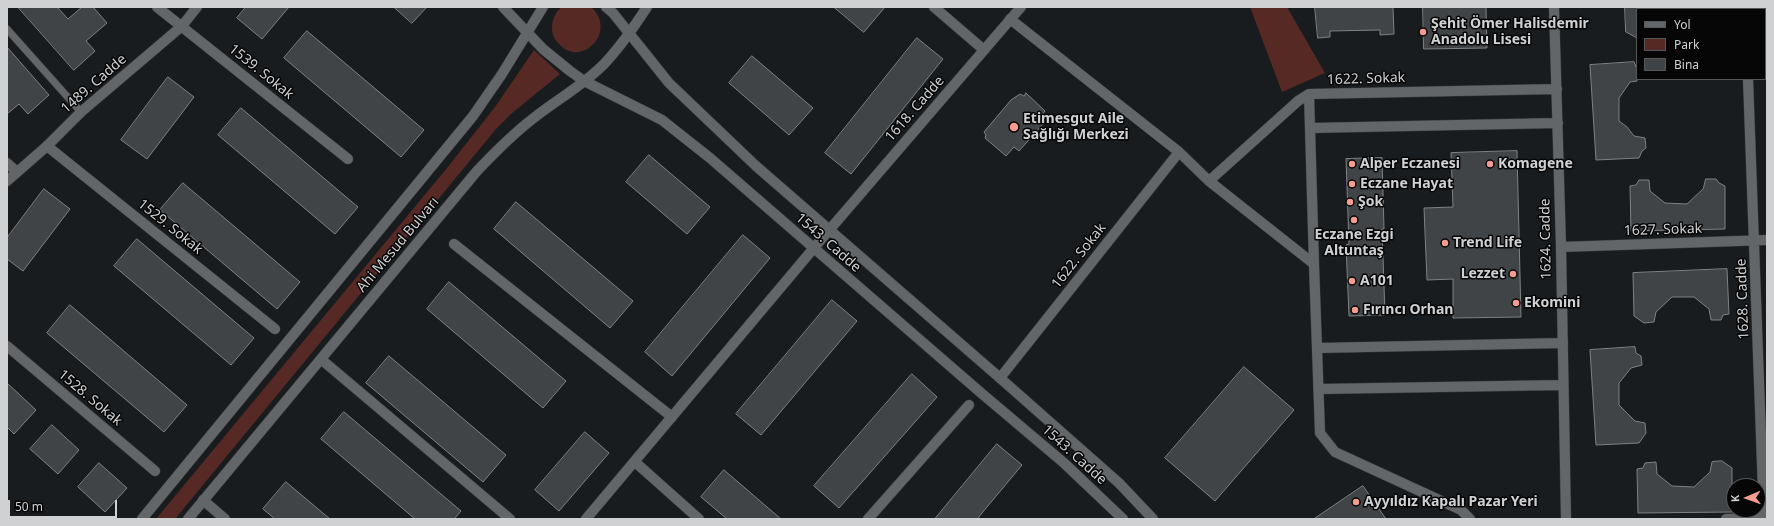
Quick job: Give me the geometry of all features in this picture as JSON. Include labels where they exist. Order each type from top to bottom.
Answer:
[{"type":"street","name":"1539. Sokak","points":[[157,7],[348,159]]},
{"type":"street","name":"1489. Cadde","points":[[7,181],[47,146],[81,112],[182,26],[197,7]]},
{"type":"street","name":"1543. Cadde","points":[[504,7],[527,33],[558,62],[584,81],[662,120],[710,158],[813,249],[1064,463],[1123,519]]},
{"type":"street","name":"Ahi Mesud Bulvarı","points":[[142,519],[473,116],[543,7]]},
{"type":"street","name":"1543. Cadde","points":[[606,7],[630,32],[657,70],[687,101],[756,166],[1000,378],[1118,483],[1153,519]]},
{"type":"street","name":"Ahi Mesud Bulvarı","points":[[188,519],[322,360],[477,171],[496,151],[534,118],[584,81],[608,60],[647,7]]},
{"type":"street","points":[[934,7],[984,50]]},
{"type":"street","name":"1618. Cadde","points":[[586,519],[813,249],[1021,7]]},
{"type":"street","name":"1624. Cadde","points":[[1554,7],[1561,247],[1566,519]]},
{"type":"street","points":[[1010,19],[1179,152],[1209,181],[1314,264]]},
{"type":"street","name":"1628. Cadde","points":[[1748,80],[1764,478]]},
{"type":"street","name":"1622. Sokak","points":[[1209,181],[1298,100],[1309,94],[1557,89]]},
{"type":"street","points":[[1309,94],[1320,433],[1335,452],[1461,510],[1470,519]]},
{"type":"street","points":[[1310,128],[1558,123]]},
{"type":"street","name":"1529. Sokak","points":[[47,146],[275,329]]},
{"type":"street","name":"1622. Sokak","points":[[1000,378],[1179,152]]},
{"type":"street","points":[[7,163],[17,172]]},
{"type":"street","name":"1627. Sokak","points":[[1561,247],[1767,240]]},
{"type":"street","points":[[454,244],[672,417]]},
{"type":"street","points":[[1317,348],[1562,343]]},
{"type":"street","name":"1528. Sokak","points":[[7,346],[155,471]]},
{"type":"street","points":[[322,360],[510,519]]},
{"type":"street","points":[[1319,389],[1563,385]]},
{"type":"street","points":[[868,519],[968,405]]},
{"type":"street","points":[[635,462],[699,519]]},
{"type":"street","points":[[203,500],[225,519]]},
{"type":"street","points":[[1726,519],[1765,518]]},
{"type":"lane","points":[[7,29],[81,112]]},
{"type":"green space","points":[[562,7],[591,7],[598,16],[601,26],[599,36],[594,44],[587,49],[578,52],[569,51],[560,45],[555,39],[552,31],[554,16]]},
{"type":"green space","points":[[1250,7],[1287,7],[1325,73],[1282,92]]},
{"type":"green space","points":[[534,50],[560,74],[511,114],[496,129],[175,519],[156,519],[447,168],[495,107]]},
{"type":"building","points":[[18,7],[57,7],[68,19],[82,7],[93,7],[107,23],[86,41],[95,51],[74,70]]},
{"type":"building","points":[[246,7],[289,7],[262,39],[237,18]]},
{"type":"building","points":[[394,7],[427,7],[412,23]]},
{"type":"building","points":[[834,7],[885,7],[864,32]]},
{"type":"building","points":[[1315,7],[1393,7],[1394,34],[1380,35],[1380,30],[1330,31],[1330,37],[1318,38]]},
{"type":"building","points":[[1423,7],[1486,7],[1487,48],[1424,49]]},
{"type":"building","points":[[1625,7],[1637,7],[1636,37],[1626,32]]},
{"type":"building","points":[[307,31],[424,130],[401,157],[284,58]]},
{"type":"building","points":[[917,38],[943,59],[851,174],[825,153]]},
{"type":"building","points":[[7,47],[49,95],[28,114],[19,104],[7,114]]},
{"type":"building","points":[[752,56],[813,108],[789,135],[729,83]]},
{"type":"building","points":[[1634,62],[1636,67],[1637,81],[1630,82],[1619,98],[1619,121],[1627,127],[1634,136],[1645,138],[1646,148],[1642,151],[1639,158],[1596,160],[1590,65]]},
{"type":"building","points":[[168,77],[194,97],[147,159],[121,140]]},
{"type":"building","name":"Etimesgut Aile Sağlığı Merkezi","points":[[1026,93],[1045,111],[1039,119],[1044,123],[1019,151],[1014,147],[1006,156],[985,138],[986,135],[984,132],[1011,100],[1020,94],[1024,96]]},
{"type":"building","points":[[241,108],[358,207],[335,234],[218,135]]},
{"type":"building","points":[[1517,151],[1521,317],[1453,318],[1453,279],[1427,280],[1424,208],[1453,207],[1451,153]]},
{"type":"building","points":[[649,155],[710,207],[687,234],[626,182]]},
{"type":"building","points":[[1382,158],[1384,229],[1382,229],[1385,315],[1349,316],[1346,245],[1349,244],[1346,159]]},
{"type":"building","points":[[1706,179],[1716,179],[1719,183],[1725,186],[1725,229],[1631,231],[1630,186],[1636,185],[1639,180],[1649,180],[1650,191],[1665,203],[1687,204],[1703,189]]},
{"type":"building","points":[[183,183],[300,282],[277,309],[160,210]]},
{"type":"building","points":[[44,189],[70,209],[23,271],[7,259],[7,238]]},
{"type":"building","points":[[516,202],[633,301],[610,328],[494,229]]},
{"type":"building","points":[[743,235],[770,258],[672,376],[645,352]]},
{"type":"building","points":[[137,239],[254,338],[231,365],[114,266]]},
{"type":"building","points":[[1727,269],[1729,314],[1723,315],[1721,320],[1711,320],[1709,309],[1694,297],[1672,297],[1656,312],[1654,322],[1644,323],[1634,316],[1633,273]]},
{"type":"building","points":[[449,282],[566,381],[543,408],[427,309]]},
{"type":"building","points":[[832,300],[857,321],[761,435],[736,414]]},
{"type":"building","points":[[70,305],[187,405],[164,432],[47,333]]},
{"type":"building","points":[[1635,347],[1636,353],[1641,356],[1642,365],[1631,368],[1619,383],[1619,405],[1635,421],[1645,423],[1646,433],[1639,443],[1596,445],[1590,350]]},
{"type":"building","points":[[389,356],[506,455],[483,482],[366,383]]},
{"type":"building","points":[[1244,367],[1294,410],[1215,501],[1165,458]]},
{"type":"building","points":[[912,374],[937,397],[839,508],[814,486]]},
{"type":"building","points":[[7,383],[36,410],[14,434],[7,427]]},
{"type":"building","points":[[344,412],[461,511],[454,519],[415,519],[321,439]]},
{"type":"building","points":[[52,425],[79,450],[58,474],[30,449]]},
{"type":"building","points":[[585,432],[609,453],[559,511],[535,490]]},
{"type":"building","points":[[997,444],[1022,465],[977,519],[935,519]]},
{"type":"building","points":[[1722,461],[1732,468],[1732,478],[1726,478],[1726,512],[1638,513],[1637,469],[1643,468],[1645,463],[1656,462],[1657,474],[1672,486],[1694,487],[1710,472],[1712,462]]},
{"type":"building","points":[[99,463],[127,488],[105,512],[78,487]]},
{"type":"building","points":[[724,470],[781,519],[727,519],[701,497]]},
{"type":"building","points":[[286,482],[330,519],[275,519],[263,509]]},
{"type":"building","name":"Ayyıldız Kapalı Pazar Yeri","points":[[1363,486],[1386,519],[1314,519]]},
{"type":"place","name":"Şehit Ömer Halisdemir Anadolu Lisesi","points":[[1423,32]]},
{"type":"place","name":"Etimesgut Aile Sağlığı Merkezi","points":[[1014,127]]},
{"type":"place","name":"Alper Eczanesi","points":[[1352,164]]},
{"type":"place","name":"Komagene","points":[[1490,164]]},
{"type":"place","name":"Eczane Hayat","points":[[1352,184]]},
{"type":"place","name":"Şok","points":[[1350,202]]},
{"type":"place","name":"Eczane Ezgi Altuntaş","points":[[1354,220]]},
{"type":"place","name":"Trend Life","points":[[1445,243]]},
{"type":"place","name":"Lezzet","points":[[1513,274]]},
{"type":"place","name":"A101","points":[[1352,281]]},
{"type":"place","name":"Ekomini","points":[[1516,303]]},
{"type":"place","name":"Fırıncı Orhan","points":[[1355,310]]},
{"type":"place","name":"Ayyıldız Kapalı Pazar Yeri","points":[[1356,502]]}]
